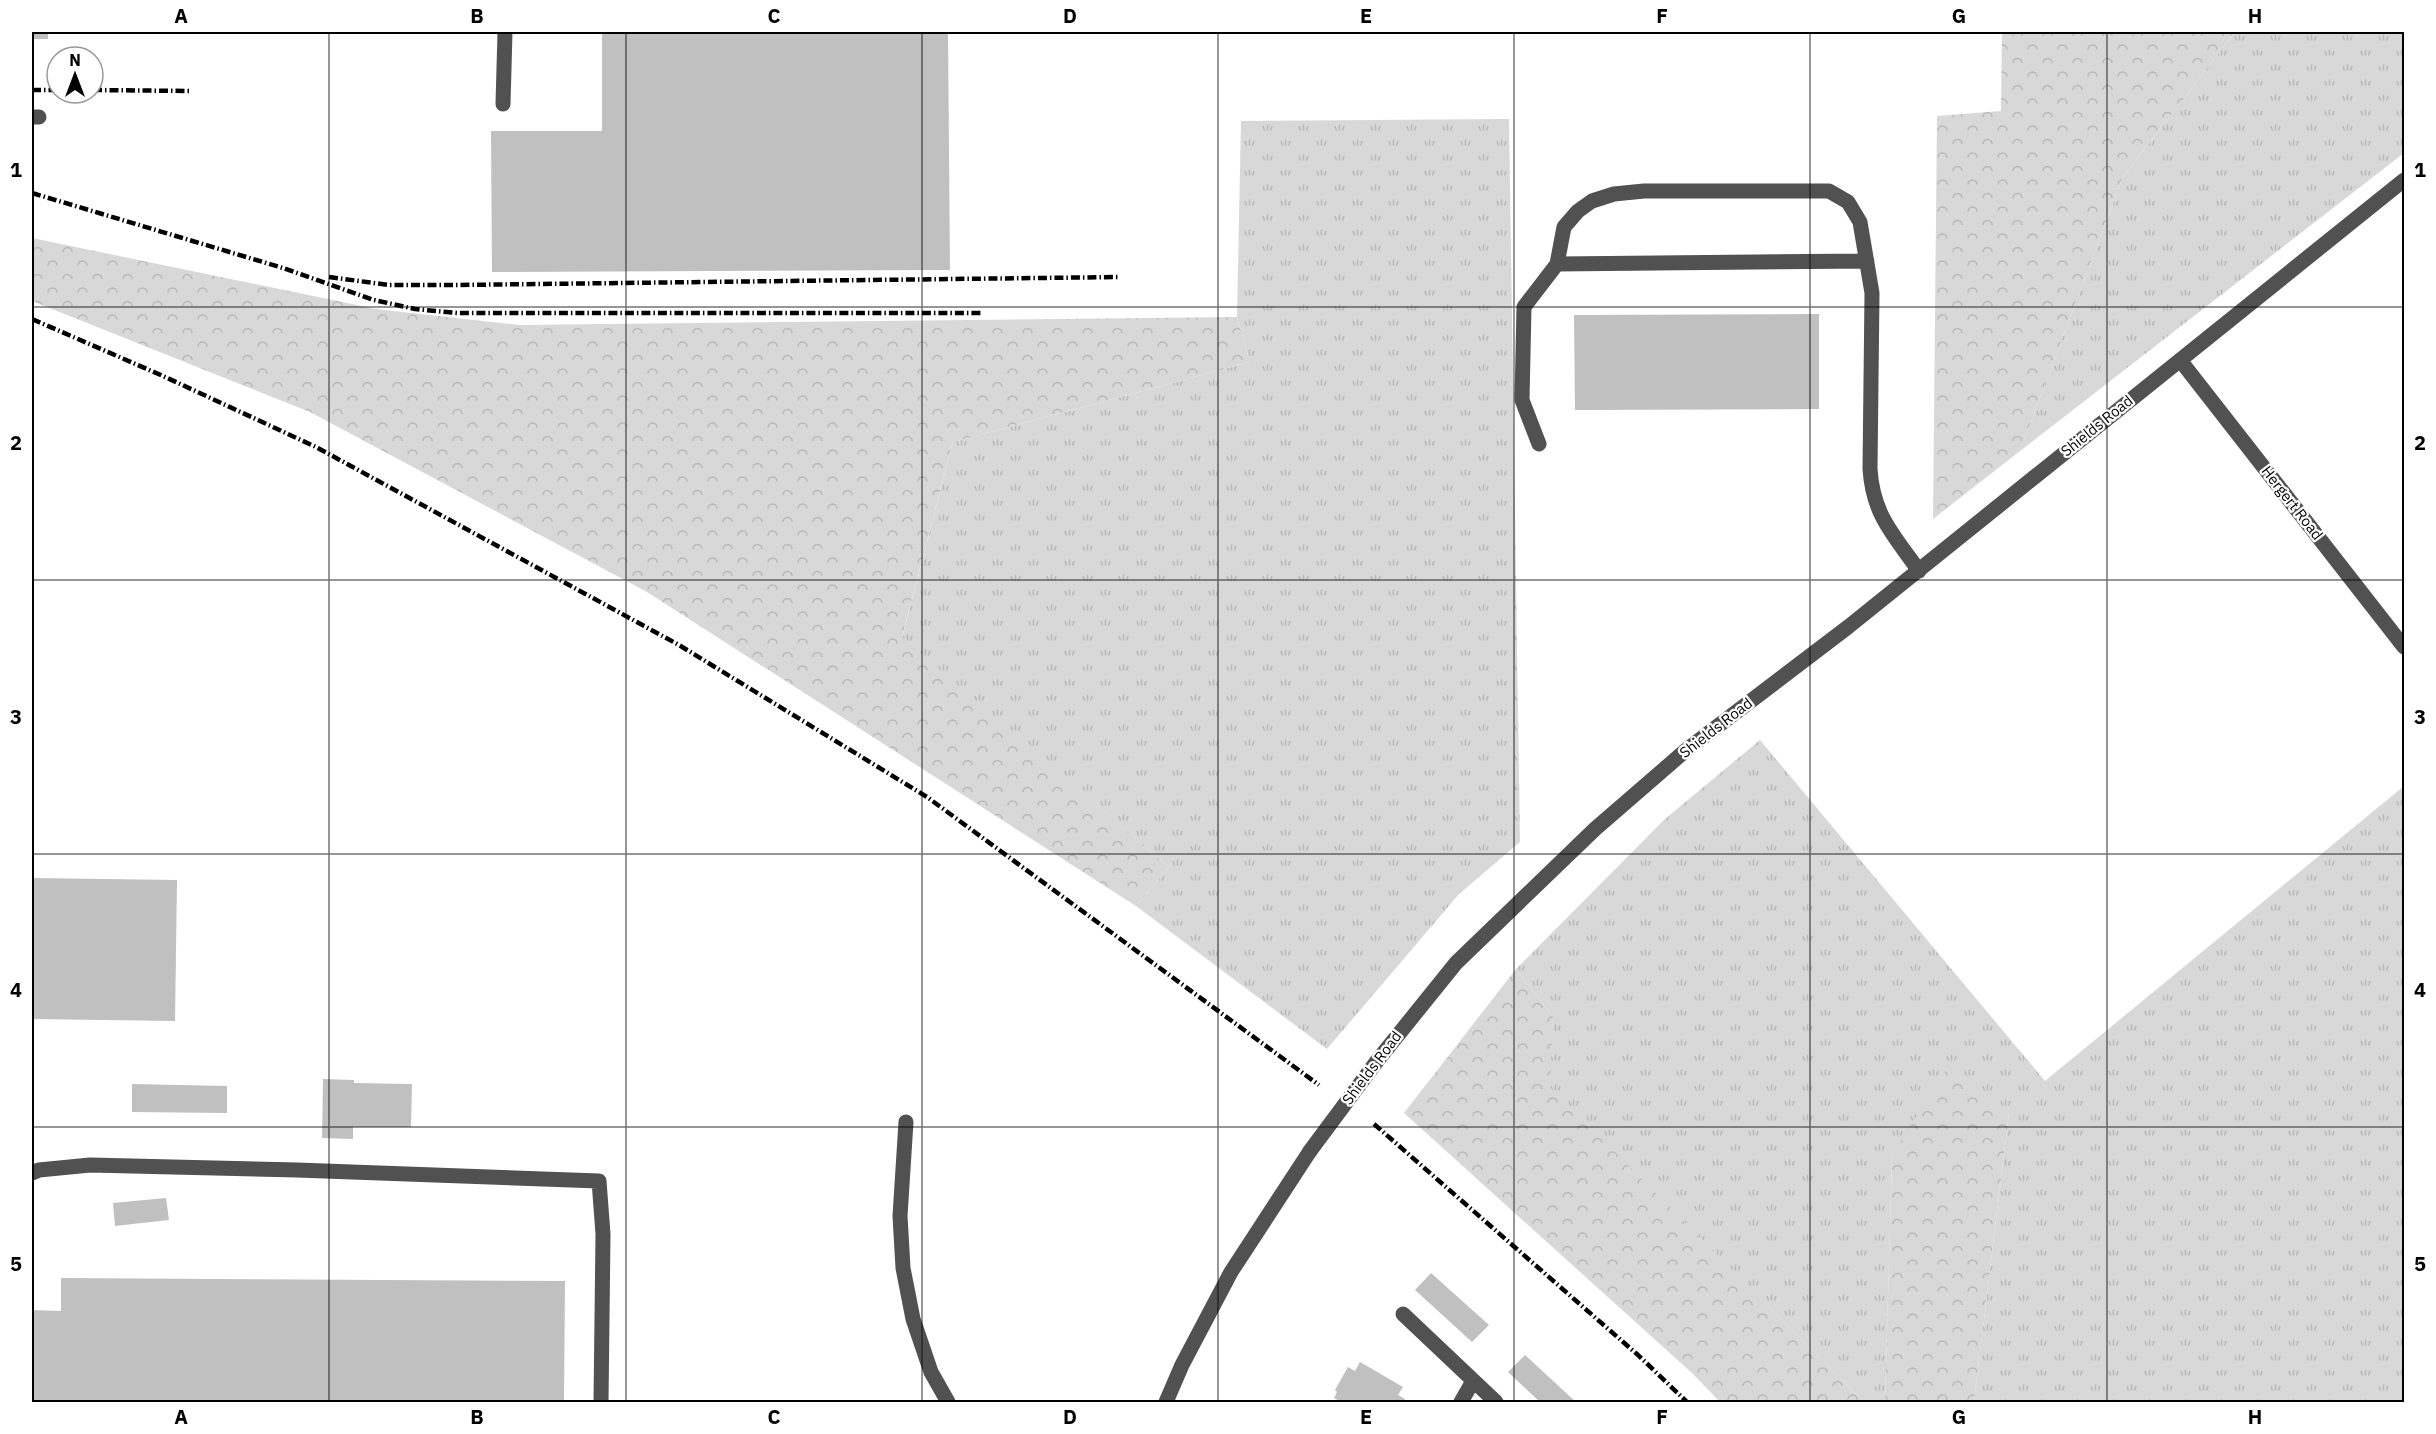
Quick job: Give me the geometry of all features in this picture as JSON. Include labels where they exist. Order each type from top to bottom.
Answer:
[{"type":"street","points":[[503,104],[505,32]]},
{"type":"street","name":"Shields Road","points":[[1166,1402],[1182,1365],[1231,1272],[1310,1152],[1377,1061],[1456,963],[1595,829],[1685,751],[1919,571],[2404,180]]},
{"type":"street","points":[[1539,444],[1522,400],[1524,307],[1557,264],[1564,227],[1578,211],[1592,201],[1614,194],[1644,191],[1829,191],[1848,202],[1860,222],[1872,293],[1871,490],[1877,510],[1919,571]]},
{"type":"street","points":[[1557,264],[1867,261]]},
{"type":"street","name":"Hergert Road","points":[[2180,360],[2404,647]]},
{"type":"street","points":[[906,1122],[900,1216],[903,1268],[913,1319],[930,1372],[948,1402]]},
{"type":"street","points":[[32,1173],[39,1170],[101,1165],[598,1181],[603,1234],[601,1402]]},
{"type":"street","points":[[1403,1314],[1496,1402]]},
{"type":"street","points":[[1461,1402],[1473,1381]]},
{"type":"green space","points":[[2002,32],[2235,32],[2123,177],[2020,451],[1933,519],[1937,116],[2001,111]]},
{"type":"green space","points":[[2235,32],[2404,32],[2404,153],[2020,451],[2123,177]]},
{"type":"green space","points":[[1509,119],[1520,842],[1459,894],[1327,1049],[1136,906],[1169,867],[902,638],[953,442],[1250,362],[1237,317],[1241,121]]},
{"type":"green space","points":[[32,238],[376,309],[520,325],[1237,317],[1250,362],[953,442],[902,637],[1169,867],[1136,906],[647,592],[310,412],[32,301]]},
{"type":"green space","points":[[1760,740],[2045,1081],[2404,786],[2404,1402],[1974,1402],[2009,1113],[1892,1155],[1885,1402],[1864,1402],[1549,1087],[1553,1017],[1516,969],[1665,819]]},
{"type":"green space","points":[[1516,969],[1553,1017],[1550,1087],[1864,1402],[1720,1402],[1693,1374],[1404,1113]]},
{"type":"green space","points":[[1949,1065],[2009,1113],[1974,1402],[1885,1402],[1892,1155]]},
{"type":"building","points":[[32,32],[48,32],[48,39],[32,39]]},
{"type":"building","points":[[602,32],[948,32],[950,270],[492,272],[491,131],[602,131]]},
{"type":"building","points":[[1819,314],[1819,409],[1575,410],[1574,315]]},
{"type":"building","points":[[32,878],[177,880],[175,1021],[32,1019]]},
{"type":"building","points":[[323,1079],[354,1080],[354,1083],[412,1084],[411,1127],[353,1127],[353,1139],[322,1138]]},
{"type":"building","points":[[132,1084],[227,1086],[227,1113],[132,1112]]},
{"type":"building","points":[[166,1198],[169,1220],[115,1226],[113,1203]]},
{"type":"building","points":[[1431,1273],[1489,1325],[1472,1342],[1415,1290]]},
{"type":"building","points":[[61,1278],[565,1281],[564,1402],[32,1402],[32,1310],[61,1311]]},
{"type":"building","points":[[1525,1355],[1576,1402],[1540,1402],[1508,1372]]},
{"type":"building","points":[[1360,1362],[1403,1387],[1398,1395],[1405,1399],[1403,1402],[1341,1402],[1334,1398],[1337,1392],[1335,1390],[1348,1367],[1355,1371]]},
{"type":"railway","points":[[32,90],[45,90]]},
{"type":"railway","points":[[105,90],[191,91]]},
{"type":"railway","points":[[32,193],[283,268],[374,300],[415,309],[457,313],[982,313]]},
{"type":"railway","points":[[329,277],[389,285],[1120,277]]},
{"type":"railway","points":[[32,319],[163,376],[316,447],[679,645],[927,797],[1319,1085]]},
{"type":"railway","points":[[1374,1124],[1638,1355],[1687,1402]]}]
